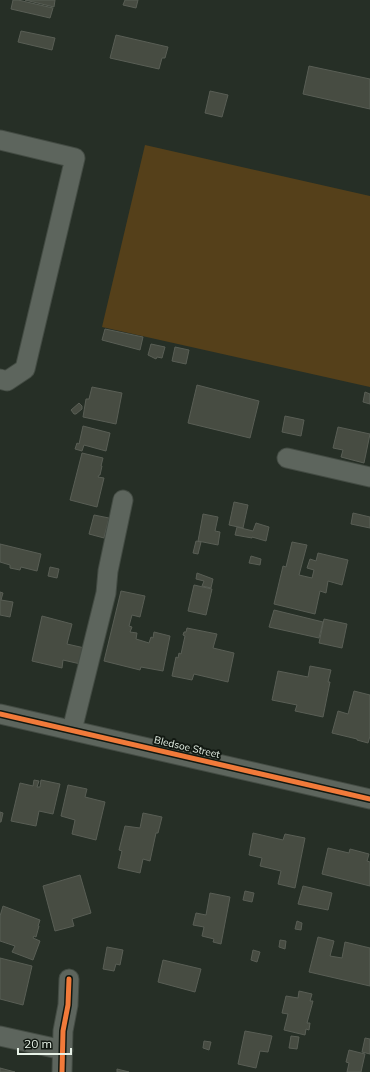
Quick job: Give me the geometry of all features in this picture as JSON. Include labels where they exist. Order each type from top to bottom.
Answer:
[{"type":"street","points":[[0,140],[74,158],[25,369],[8,381],[0,380]]},
{"type":"street","points":[[287,458],[370,477]]},
{"type":"street","points":[[72,730],[106,593],[108,571],[123,500]]},
{"type":"street","name":"Bledsoe Street","points":[[0,714],[370,799]]},
{"type":"street","points":[[62,1072],[63,1031],[68,999],[69,979]]},
{"type":"street","points":[[0,1036],[62,1050]]},
{"type":"shaded area","points":[[145,145],[370,196],[370,387],[102,327]]},
{"type":"building","points":[[13,0],[53,8],[50,18],[11,9]]},
{"type":"building","points":[[25,0],[55,0],[54,7]]},
{"type":"building","points":[[125,0],[138,0],[136,8],[123,5]]},
{"type":"building","points":[[21,31],[55,38],[52,50],[18,42]]},
{"type":"building","points":[[116,35],[168,47],[165,58],[162,58],[159,69],[110,58]]},
{"type":"building","points":[[309,66],[370,79],[370,109],[303,94]]},
{"type":"building","points":[[210,91],[228,95],[222,117],[205,113]]},
{"type":"building","points":[[105,329],[143,337],[140,350],[102,340]]},
{"type":"building","points":[[151,344],[165,347],[162,358],[157,357],[156,359],[148,355]]},
{"type":"building","points":[[175,347],[189,350],[186,364],[172,361]]},
{"type":"building","points":[[197,385],[259,401],[250,438],[188,423]]},
{"type":"building","points":[[92,387],[122,393],[116,424],[83,417],[86,399],[89,399]]},
{"type":"building","points":[[365,392],[370,394],[370,404],[363,402]]},
{"type":"building","points":[[79,403],[82,406],[82,409],[74,414],[71,410]]},
{"type":"building","points":[[285,416],[304,420],[301,436],[282,432]]},
{"type":"building","points":[[83,426],[110,433],[106,451],[84,445],[82,451],[75,449],[77,443],[79,444]]},
{"type":"building","points":[[338,427],[370,434],[364,463],[341,457],[343,450],[333,448]]},
{"type":"building","points":[[82,453],[103,458],[100,475],[98,477],[104,478],[97,507],[70,500]]},
{"type":"building","points":[[234,502],[248,505],[243,528],[229,525]]},
{"type":"building","points":[[353,513],[370,517],[370,528],[351,524]]},
{"type":"building","points":[[203,514],[218,517],[215,531],[220,532],[218,545],[198,541]]},
{"type":"building","points":[[94,515],[109,518],[104,538],[89,534]]},
{"type":"building","points":[[256,523],[269,527],[266,541],[252,537],[235,535],[237,527],[253,531]]},
{"type":"building","points":[[196,541],[201,542],[198,554],[193,553]]},
{"type":"building","points":[[292,542],[307,545],[299,575],[312,578],[314,570],[307,568],[310,559],[316,561],[318,553],[348,560],[342,585],[328,581],[326,593],[320,591],[315,614],[274,604],[283,566],[286,567]]},
{"type":"building","points":[[0,544],[41,554],[37,571],[21,567],[20,570],[10,568],[10,565],[0,562]]},
{"type":"building","points":[[251,556],[261,559],[260,565],[249,563]]},
{"type":"building","points":[[50,567],[59,569],[57,578],[48,576]]},
{"type":"building","points":[[197,573],[213,579],[211,588],[202,586],[204,581],[196,579]]},
{"type":"building","points":[[194,585],[212,589],[206,615],[188,611]]},
{"type":"building","points":[[121,591],[145,596],[140,617],[132,615],[129,626],[132,627],[130,632],[137,633],[136,639],[149,643],[151,637],[153,638],[154,632],[170,636],[163,671],[141,667],[140,670],[104,661]]},
{"type":"building","points":[[0,592],[3,593],[1,600],[13,602],[10,617],[0,615]]},
{"type":"building","points":[[274,610],[323,622],[319,638],[269,627]]},
{"type":"building","points":[[42,616],[72,624],[67,644],[89,649],[85,665],[63,660],[62,668],[32,661]]},
{"type":"building","points":[[324,619],[347,624],[342,648],[319,643]]},
{"type":"building","points":[[187,628],[217,634],[213,648],[234,653],[228,682],[194,674],[192,680],[172,676],[176,657],[178,658],[179,653],[181,654],[185,636],[183,635]]},
{"type":"building","points":[[310,666],[331,670],[323,717],[295,711],[297,705],[272,700],[278,671],[308,677]]},
{"type":"building","points":[[354,691],[370,695],[370,736],[368,743],[332,733],[338,711],[348,714]]},
{"type":"building","points":[[34,780],[39,781],[37,787],[40,787],[41,780],[60,784],[53,814],[39,811],[36,826],[11,821],[20,783],[33,786]]},
{"type":"building","points":[[68,785],[87,789],[85,797],[105,802],[96,840],[72,834],[75,820],[61,816]]},
{"type":"building","points":[[0,812],[3,813],[1,822],[0,822]]},
{"type":"building","points":[[143,813],[162,817],[158,833],[156,833],[150,861],[143,859],[140,873],[118,868],[122,851],[119,850],[125,826],[140,828]]},
{"type":"building","points":[[253,833],[283,840],[285,834],[305,838],[295,888],[278,884],[281,871],[260,866],[262,858],[249,855]]},
{"type":"building","points":[[328,848],[349,853],[350,849],[369,854],[367,861],[370,862],[370,886],[322,874]]},
{"type":"building","points":[[80,875],[91,913],[72,919],[74,926],[55,931],[43,886]]},
{"type":"building","points":[[303,886],[332,893],[328,910],[298,904]]},
{"type":"building","points":[[245,891],[254,893],[252,902],[243,900]]},
{"type":"building","points":[[210,893],[230,897],[221,944],[213,942],[214,939],[202,936],[204,927],[193,925],[196,913],[206,915]]},
{"type":"building","points":[[3,906],[40,920],[36,937],[34,936],[33,938],[40,941],[33,960],[12,952],[15,946],[0,941],[0,916]]},
{"type":"building","points":[[297,921],[302,923],[301,930],[295,929]]},
{"type":"building","points":[[318,937],[334,941],[330,956],[342,958],[345,942],[370,948],[370,986],[309,972]]},
{"type":"building","points":[[280,940],[286,941],[285,949],[279,947]]},
{"type":"building","points":[[107,947],[123,950],[120,965],[116,964],[114,971],[103,969]]},
{"type":"building","points":[[253,950],[260,952],[257,962],[251,960]]},
{"type":"building","points":[[0,958],[32,966],[23,1005],[0,999]]},
{"type":"building","points":[[163,960],[201,969],[195,992],[158,982]]},
{"type":"building","points":[[299,991],[312,994],[310,1001],[313,1001],[307,1023],[310,1023],[309,1030],[306,1029],[305,1035],[284,1030],[288,1014],[282,1013],[286,996],[298,998]]},
{"type":"building","points":[[245,1031],[272,1036],[268,1052],[260,1051],[256,1068],[238,1064]]},
{"type":"building","points":[[291,1036],[299,1037],[297,1049],[289,1048]]},
{"type":"building","points":[[365,1038],[370,1039],[370,1054],[362,1052]]},
{"type":"building","points":[[204,1041],[211,1042],[209,1050],[203,1048]]},
{"type":"building","points":[[349,1050],[365,1054],[361,1072],[347,1072],[349,1063],[346,1062]]},
{"type":"building","points":[[0,1068],[15,1072],[0,1072]]},
{"type":"building","points":[[117,1069],[129,1072],[117,1072]]},
{"type":"cycle path","points":[[0,714],[370,799]]},
{"type":"cycle path","points":[[62,1072],[63,1031],[68,1005],[69,979]]}]
